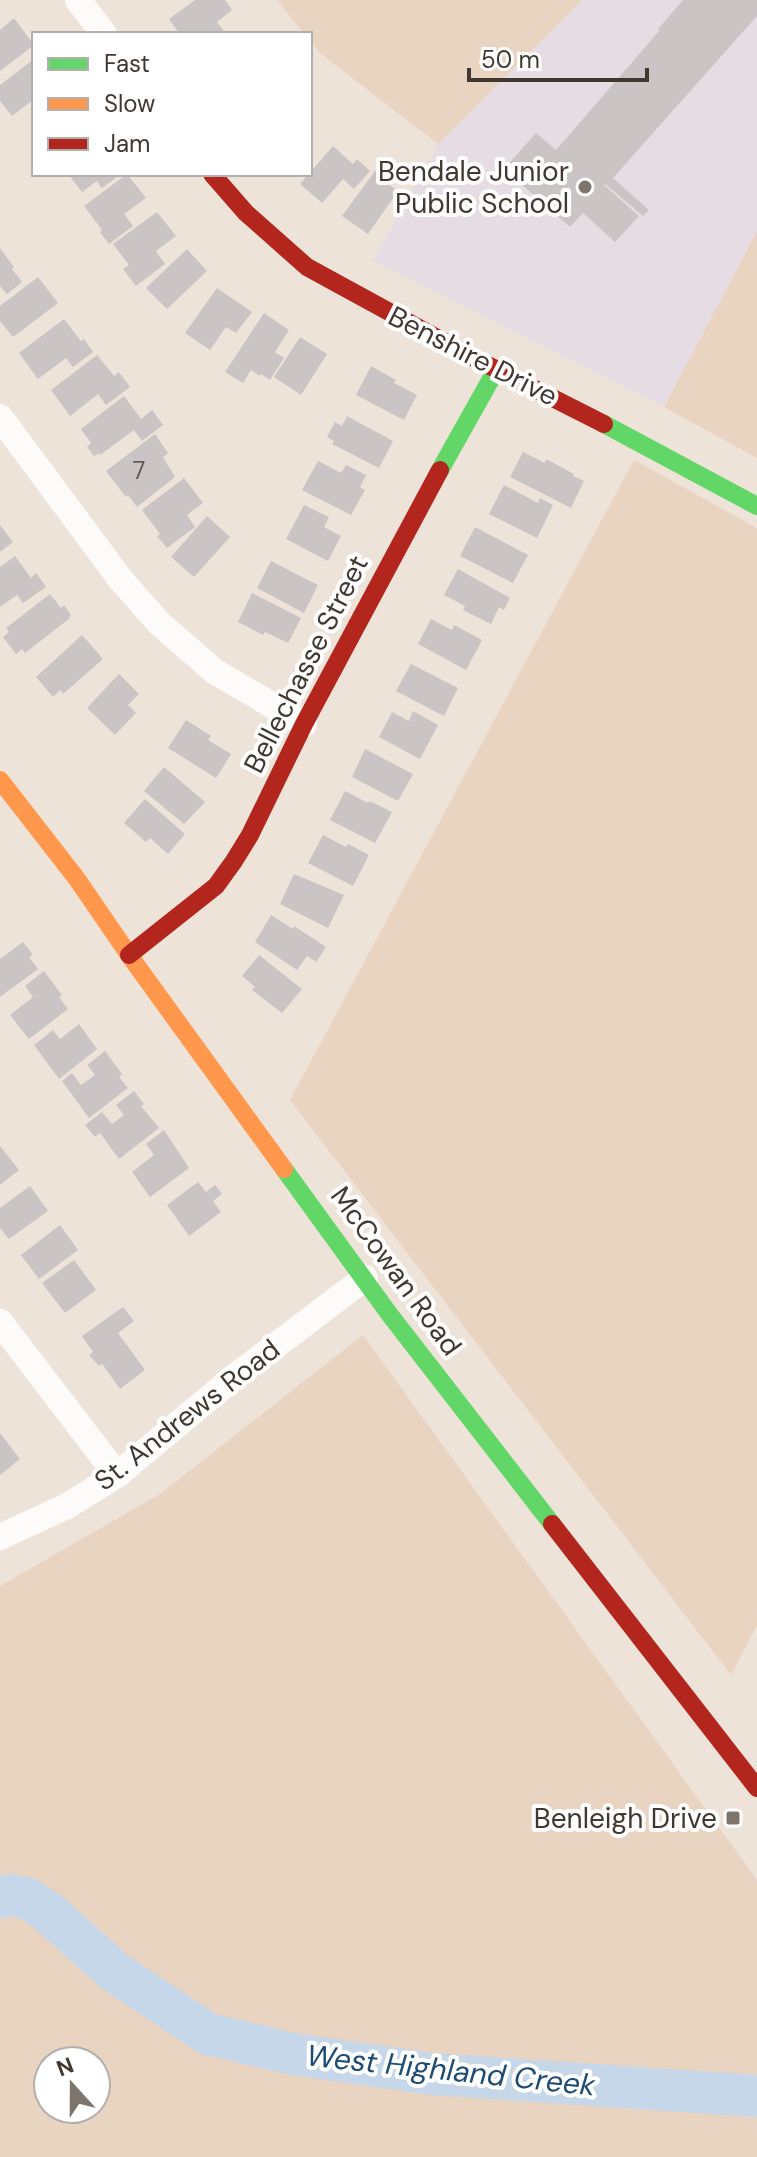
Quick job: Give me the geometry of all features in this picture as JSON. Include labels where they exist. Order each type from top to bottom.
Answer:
[{"type":"street","points":[[78,0],[102,32]]},
{"type":"street","name":"Benshire Drive","points":[[214,176],[246,213],[307,267],[757,506]]},
{"type":"street","name":"Bellechasse Street","points":[[129,955],[216,886],[250,835],[304,724],[496,370]]},
{"type":"street","points":[[0,417],[121,580],[159,623],[214,671],[304,724]]},
{"type":"street","name":"McCowan Road","points":[[0,780],[77,879],[390,1315],[757,1788]]},
{"type":"street","name":"St. Andrews Road","points":[[0,1537],[67,1506],[117,1475],[233,1378],[365,1278]]},
{"type":"street","points":[[0,1322],[117,1475]]},
{"type":"shaded area","points":[[277,0],[582,0],[438,144],[321,54],[312,43],[312,32],[302,32]]},
{"type":"shaded area","name":"Bendale Junior Public School","points":[[582,0],[757,0],[757,231],[664,407],[373,261],[438,144]]},
{"type":"shaded area","points":[[757,231],[757,458],[664,407]]},
{"type":"shaded area","points":[[634,460],[757,528],[757,1625],[731,1675],[290,1100]]},
{"type":"shaded area","points":[[363,1335],[757,1880],[757,2157],[0,2157],[0,1586],[160,1494]]},
{"type":"building","points":[[195,0],[225,0],[232,10],[217,22],[224,32],[179,32],[169,19]]},
{"type":"building","points":[[683,0],[757,0],[757,16],[613,178],[649,210],[643,216],[605,184],[639,216],[615,242],[583,213],[570,227],[504,169],[536,133],[556,150]]},
{"type":"building","points":[[14,18],[32,47],[0,71],[0,30]]},
{"type":"building","points":[[32,61],[32,101],[12,116],[0,101],[0,85]]},
{"type":"building","points":[[333,146],[353,164],[357,159],[370,171],[354,189],[343,179],[322,203],[300,184],[307,176],[312,176],[312,170]]},
{"type":"building","points":[[378,167],[384,172],[380,178],[398,191],[368,234],[342,216]]},
{"type":"building","points":[[70,176],[118,176],[102,188],[97,181],[82,192]]},
{"type":"building","points":[[124,176],[129,176],[146,198],[124,214],[133,226],[109,244],[84,206]]},
{"type":"building","points":[[157,212],[176,236],[156,251],[165,264],[136,286],[123,269],[129,265],[113,244]]},
{"type":"building","points":[[0,248],[22,282],[7,294],[0,286]]},
{"type":"building","points":[[187,249],[207,271],[167,309],[146,288]]},
{"type":"building","points":[[38,277],[58,303],[13,337],[0,321],[0,306]]},
{"type":"building","points":[[217,288],[252,312],[236,333],[226,327],[210,350],[185,333]]},
{"type":"building","points":[[264,313],[289,330],[275,352],[284,358],[270,380],[251,370],[243,383],[225,372]]},
{"type":"building","points":[[64,319],[93,352],[73,367],[66,358],[38,379],[19,353]]},
{"type":"building","points":[[300,337],[327,354],[301,395],[274,377]]},
{"type":"building","points":[[97,355],[114,376],[119,372],[130,387],[106,405],[98,394],[70,416],[51,390]]},
{"type":"building","points":[[371,366],[417,395],[404,420],[356,395]]},
{"type":"building","points":[[124,396],[141,419],[152,410],[163,425],[142,441],[134,430],[100,455],[94,456],[87,447],[91,443],[81,429]]},
{"type":"building","points":[[347,416],[393,441],[379,468],[332,444],[334,441],[327,437],[335,422],[342,426]]},
{"type":"building","points":[[155,434],[168,453],[163,457],[175,477],[137,507],[106,471]]},
{"type":"building","points":[[523,452],[545,463],[546,459],[584,481],[571,508],[510,477]]},
{"type":"building","points":[[318,461],[341,473],[346,465],[366,475],[360,487],[365,490],[351,515],[302,490]]},
{"type":"building","points":[[184,478],[203,503],[187,515],[195,527],[167,548],[142,510]]},
{"type":"building","points":[[504,485],[538,503],[540,498],[553,505],[537,538],[489,514]]},
{"type":"building","points":[[304,505],[329,517],[324,527],[341,536],[328,561],[286,539]]},
{"type":"building","points":[[207,516],[230,537],[194,577],[171,557]]},
{"type":"building","points":[[0,525],[13,542],[0,552]]},
{"type":"building","points":[[475,527],[528,555],[513,583],[460,556]]},
{"type":"building","points":[[15,556],[31,578],[36,573],[46,587],[23,603],[17,595],[0,607],[0,567]]},
{"type":"building","points":[[271,561],[318,585],[304,613],[257,588]]},
{"type":"building","points":[[458,569],[510,598],[504,610],[499,607],[491,624],[463,610],[465,606],[444,595]]},
{"type":"building","points":[[252,593],[301,618],[288,643],[238,622]]},
{"type":"building","points":[[50,594],[61,608],[64,605],[70,618],[25,653],[22,649],[16,654],[3,637],[9,632],[6,628]]},
{"type":"building","points":[[431,619],[452,630],[454,625],[482,640],[466,670],[418,644]]},
{"type":"building","points":[[82,635],[103,659],[63,694],[60,690],[53,697],[36,677]]},
{"type":"building","points":[[411,664],[458,688],[444,716],[396,691]]},
{"type":"building","points":[[119,674],[139,694],[128,705],[136,713],[115,735],[87,708]]},
{"type":"building","points":[[413,711],[438,725],[420,759],[379,737],[392,712],[409,721]]},
{"type":"building","points":[[186,720],[211,736],[208,740],[231,754],[216,778],[168,748]]},
{"type":"building","points":[[365,749],[413,774],[398,801],[352,777]]},
{"type":"building","points":[[164,767],[205,802],[184,824],[144,791]]},
{"type":"building","points":[[345,791],[392,812],[375,843],[330,820]]},
{"type":"building","points":[[145,799],[185,834],[168,854],[150,838],[146,842],[124,823]]},
{"type":"building","points":[[323,835],[369,855],[353,886],[308,863]]},
{"type":"building","points":[[294,874],[344,895],[328,928],[280,904]]},
{"type":"building","points":[[271,915],[326,947],[316,962],[307,956],[297,970],[255,942]]},
{"type":"building","points":[[23,942],[33,955],[29,957],[38,969],[0,997],[0,959]]},
{"type":"building","points":[[259,955],[302,989],[282,1013],[252,990],[255,987],[242,976]]},
{"type":"building","points":[[44,971],[62,995],[59,997],[68,1009],[29,1039],[10,1015],[33,997],[25,986]]},
{"type":"building","points":[[79,1024],[97,1049],[59,1079],[34,1045],[53,1030],[60,1039]]},
{"type":"building","points":[[105,1051],[128,1088],[89,1118],[62,1081],[72,1073],[81,1085],[95,1075],[87,1065]]},
{"type":"building","points":[[134,1091],[144,1104],[141,1106],[159,1128],[119,1159],[100,1133],[95,1137],[85,1125],[102,1112],[112,1124],[124,1115],[116,1105]]},
{"type":"building","points":[[164,1130],[189,1168],[150,1197],[132,1172],[154,1155],[146,1144]]},
{"type":"building","points":[[0,1146],[19,1170],[0,1185]]},
{"type":"building","points":[[198,1182],[206,1192],[215,1185],[222,1194],[213,1201],[221,1212],[189,1236],[167,1205]]},
{"type":"building","points":[[30,1186],[48,1211],[9,1239],[0,1228],[0,1208]]},
{"type":"building","points":[[60,1225],[78,1250],[39,1279],[21,1255]]},
{"type":"building","points":[[74,1260],[96,1290],[65,1313],[42,1283]]},
{"type":"building","points":[[123,1307],[134,1321],[118,1333],[145,1370],[120,1389],[102,1364],[99,1366],[89,1355],[93,1352],[82,1336]]},
{"type":"building","points":[[0,1433],[20,1459],[0,1475]]},
{"type":"waterway","name":"West Highland Creek","points":[[0,1897],[11,1895],[29,1899],[48,1912],[116,1973],[208,2034],[293,2054],[432,2074],[757,2096]]},
{"type":"traffic: fast","points":[[440,470],[496,370]]},
{"type":"traffic: fast","points":[[604,424],[757,506]]},
{"type":"traffic: fast","points":[[284,1169],[390,1315],[552,1524]]},
{"type":"traffic: slow","points":[[0,780],[77,879],[284,1169]]},
{"type":"traffic: jam","points":[[214,176],[246,213],[307,267],[468,355],[604,424]]},
{"type":"traffic: jam","points":[[129,955],[216,886],[234,861],[440,470]]},
{"type":"traffic: jam","points":[[552,1524],[757,1788]]},
{"type":"place","name":"Bendale Junior Public School","points":[[585,187]]},
{"type":"place","name":"Benleigh Drive","points":[[733,1818]]}]
